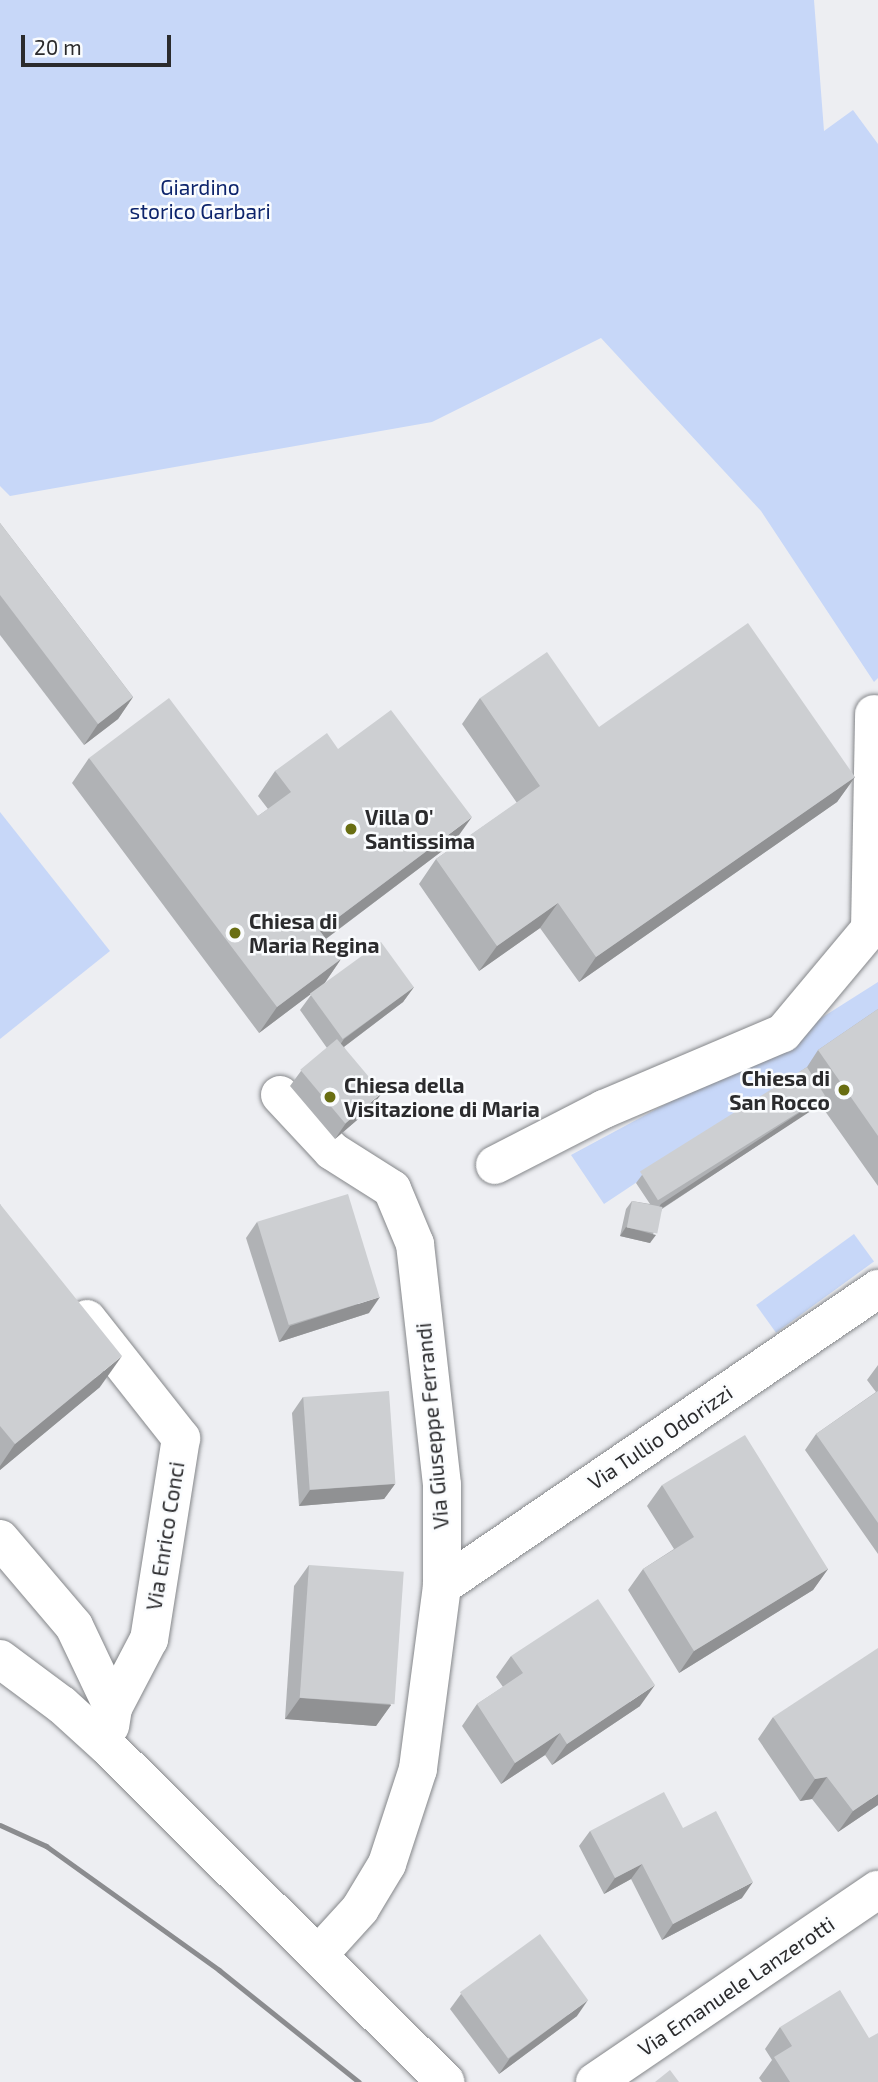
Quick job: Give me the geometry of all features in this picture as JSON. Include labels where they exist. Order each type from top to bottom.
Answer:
[{"type":"street","points":[[495,1165],[604,1109],[783,1032],[792,1022],[870,929],[874,714]]},
{"type":"street","name":"Via Giuseppe Ferrandi","points":[[280,1094],[332,1151],[392,1189],[415,1244],[442,1485],[442,1586],[418,1769],[387,1864],[360,1909],[319,1954]]},
{"type":"street","name":"Via Tullio Odorizzi","points":[[442,1586],[878,1289]]},
{"type":"street","name":"Via Enrico Conci","points":[[69,1296],[181,1438],[149,1639],[113,1708],[107,1746]]},
{"type":"street","points":[[0,1538],[74,1626],[113,1708]]},
{"type":"street","points":[[0,1658],[62,1705],[107,1746],[445,2082]]},
{"type":"street","name":"Via Emanuele Lanzerotti","points":[[594,2082],[878,1890]]},
{"type":"green space","name":"Giardino storico Garbari","points":[[0,0],[814,0],[824,131],[853,110],[878,144],[878,678],[874,682],[761,511],[601,338],[432,422],[10,496],[0,486]]},
{"type":"green space","points":[[0,812],[110,951],[0,1039]]},
{"type":"green space","points":[[878,982],[878,1022],[604,1204],[571,1155],[796,1034]]},
{"type":"green space","points":[[854,1234],[874,1262],[776,1333],[756,1305]]},
{"type":"building","points":[[0,523],[133,697],[98,724],[0,595]]},
{"type":"building","points":[[748,623],[855,777],[596,957],[558,903],[497,946],[436,859],[540,786],[480,698],[547,652],[599,727]]},
{"type":"building","name":"Villa O' Santissima","points":[[169,698],[258,816],[291,792],[275,771],[327,733],[338,749],[391,710],[472,817],[320,931],[341,959],[277,1007],[89,758]]},
{"type":"building","points":[[381,942],[414,987],[343,1039],[310,994]]},
{"type":"building","points":[[878,1009],[878,1136],[818,1050]]},
{"type":"building","points":[[337,1039],[382,1093],[345,1123],[300,1070]]},
{"type":"building","points":[[807,1067],[825,1096],[658,1200],[640,1171]]},
{"type":"building","points":[[348,1194],[380,1297],[289,1325],[257,1222]]},
{"type":"building","points":[[632,1201],[662,1207],[657,1233],[627,1228]]},
{"type":"building","points":[[0,1204],[122,1356],[15,1444],[0,1426]]},
{"type":"building","points":[[389,1391],[395,1484],[310,1490],[303,1397]]},
{"type":"building","points":[[878,1391],[878,1523],[816,1434]]},
{"type":"building","points":[[745,1435],[828,1569],[694,1651],[643,1569],[694,1537],[662,1485]]},
{"type":"building","points":[[309,1565],[404,1572],[394,1704],[300,1698]]},
{"type":"building","points":[[598,1599],[655,1685],[567,1744],[560,1733],[515,1763],[477,1704],[523,1673],[511,1656]]},
{"type":"building","points":[[878,1648],[878,1794],[853,1811],[827,1777],[815,1779],[773,1717]]},
{"type":"building","points":[[664,1792],[683,1828],[716,1811],[753,1882],[673,1924],[642,1864],[615,1878],[590,1831]]},
{"type":"building","points":[[540,1934],[588,2000],[508,2059],[460,1992]]},
{"type":"building","points":[[840,1990],[869,2038],[878,2033],[878,2082],[790,2082],[774,2057],[792,2046],[780,2027]]},
{"type":"building","points":[[670,2070],[679,2082],[655,2082]]},
{"type":"railway","points":[[0,1825],[46,1846],[219,1970],[359,2082]]},
{"type":"place","name":"Villa O' Santissima","points":[[351,829]]},
{"type":"place","name":"Chiesa di Maria Regina","points":[[235,933]]},
{"type":"place","name":"Chiesa di San Rocco","points":[[844,1090]]},
{"type":"place","name":"Chiesa della Visitazione di Maria","points":[[330,1097]]}]
